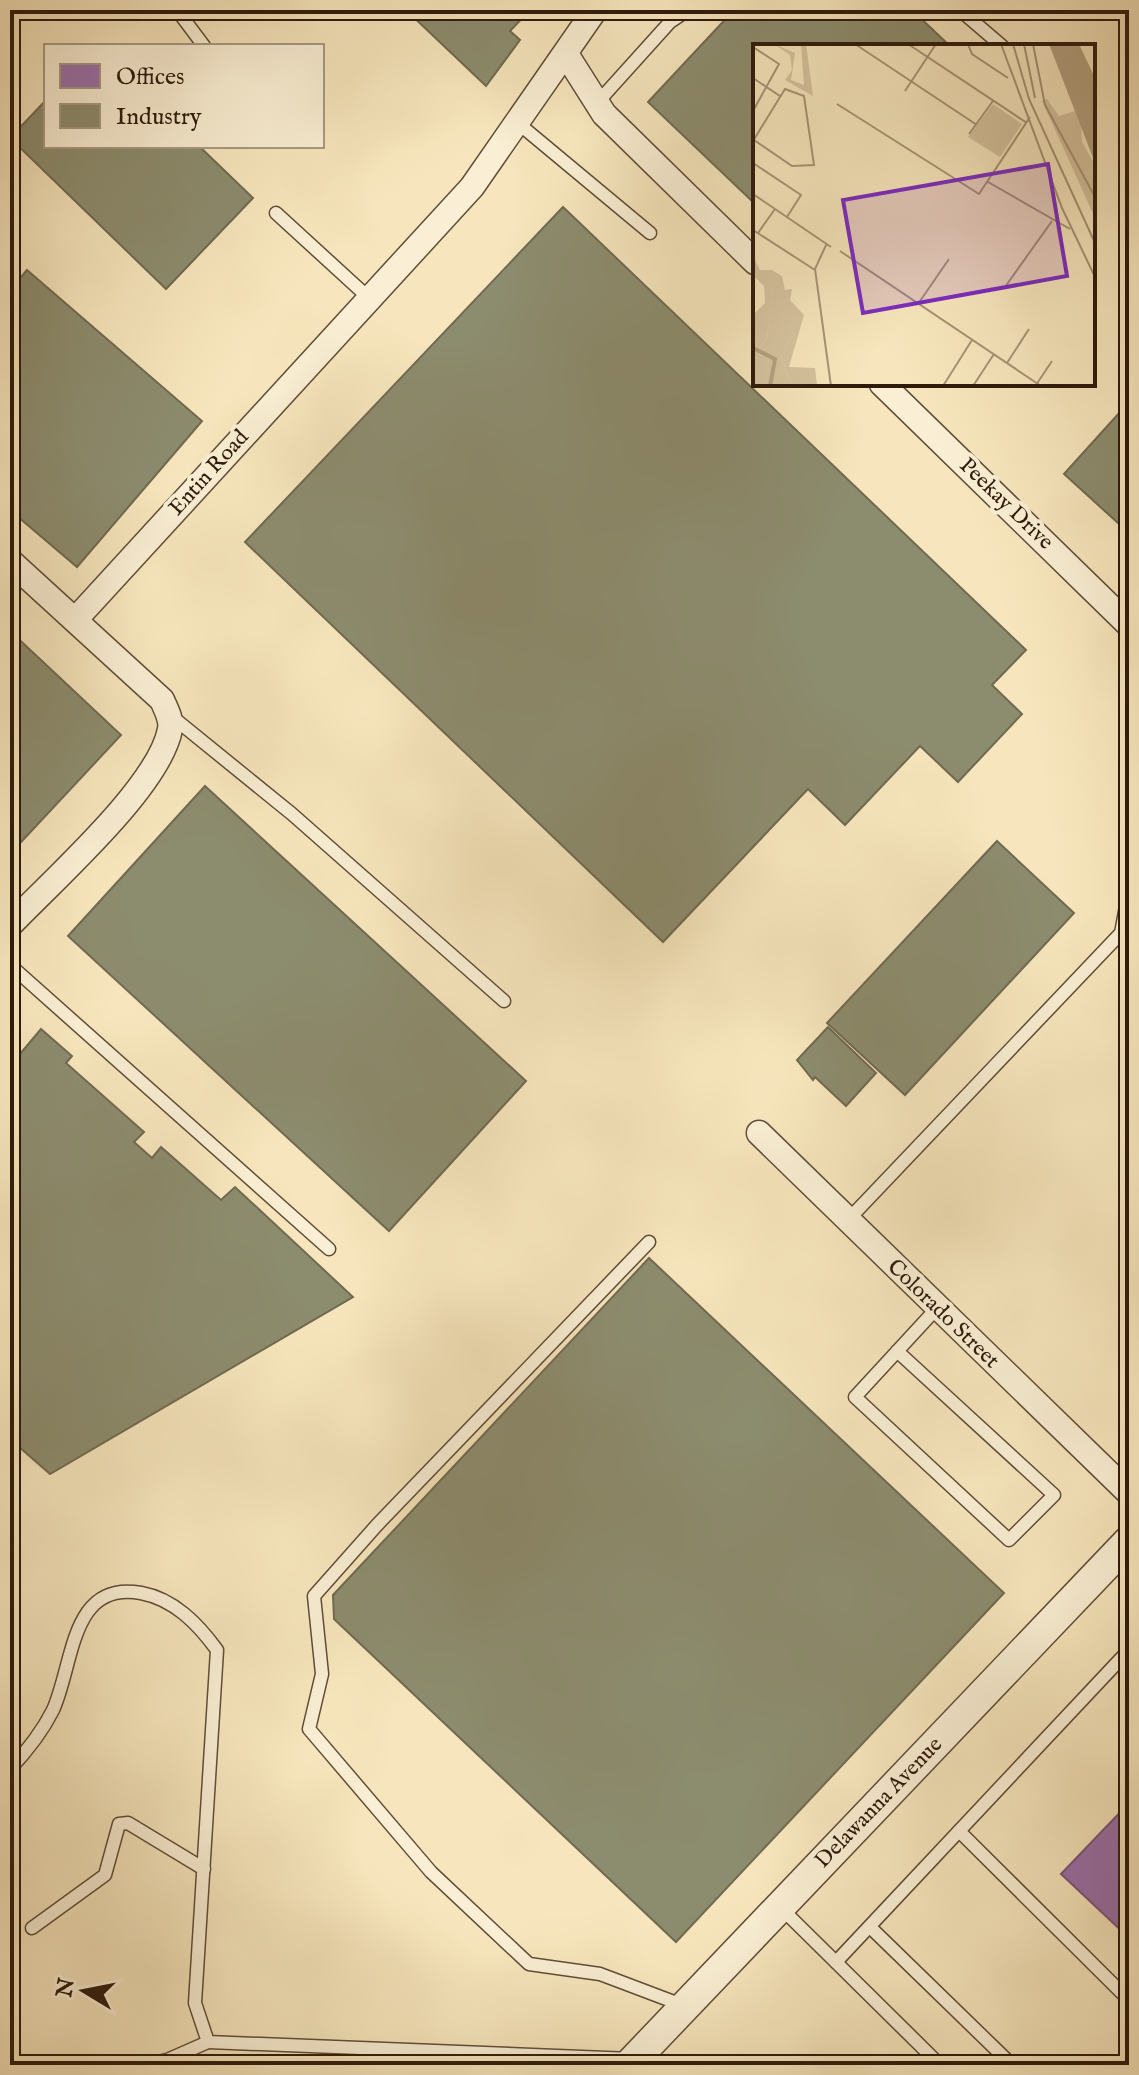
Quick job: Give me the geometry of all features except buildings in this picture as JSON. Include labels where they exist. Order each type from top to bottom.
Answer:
[{"type":"street","name":"Entin Road","points":[[75,620],[472,187],[519,124],[595,10]]},
{"type":"street","points":[[566,54],[597,103],[640,151],[753,260]]},
{"type":"street","name":"Peekay Drive","points":[[884,386],[1129,625]]},
{"type":"street","points":[[10,561],[162,700],[172,725],[165,750],[147,776],[10,925]]},
{"type":"street","name":"Colorado Street","points":[[759,1133],[1129,1493]]},
{"type":"street","name":"Delawanna Avenue","points":[[632,2062],[1129,1541]]},
{"type":"lane","points":[[177,10],[202,44]]},
{"type":"lane","points":[[597,103],[670,22],[688,10]]},
{"type":"lane","points":[[960,10],[1000,44]]},
{"type":"lane","points":[[519,124],[650,233]]},
{"type":"lane","points":[[276,213],[370,299]]},
{"type":"lane","points":[[167,713],[292,814],[504,1001]]},
{"type":"lane","points":[[848,1220],[1121,933],[1129,890]]},
{"type":"lane","points":[[10,965],[329,1249]]},
{"type":"lane","points":[[649,1242],[377,1525],[314,1596],[322,1674],[309,1729],[431,1872],[529,1964],[600,1974],[685,2006]]},
{"type":"lane","points":[[897,1351],[1054,1495],[1009,1540],[855,1397],[897,1351],[937,1308]]},
{"type":"lane","points":[[10,1769],[39,1736],[54,1707],[83,1618],[99,1598],[121,1590],[152,1595],[200,1626],[217,1650],[195,2003],[208,2042]]},
{"type":"lane","points":[[836,1962],[1129,1650]]},
{"type":"lane","points":[[32,1928],[105,1875],[119,1824],[128,1823],[204,1869]]},
{"type":"lane","points":[[959,1831],[1129,2000]]},
{"type":"lane","points":[[780,1907],[940,2065]]},
{"type":"lane","points":[[870,1927],[1012,2065]]},
{"type":"lane","points":[[143,2065],[167,2060],[208,2042],[632,2062]]}]
